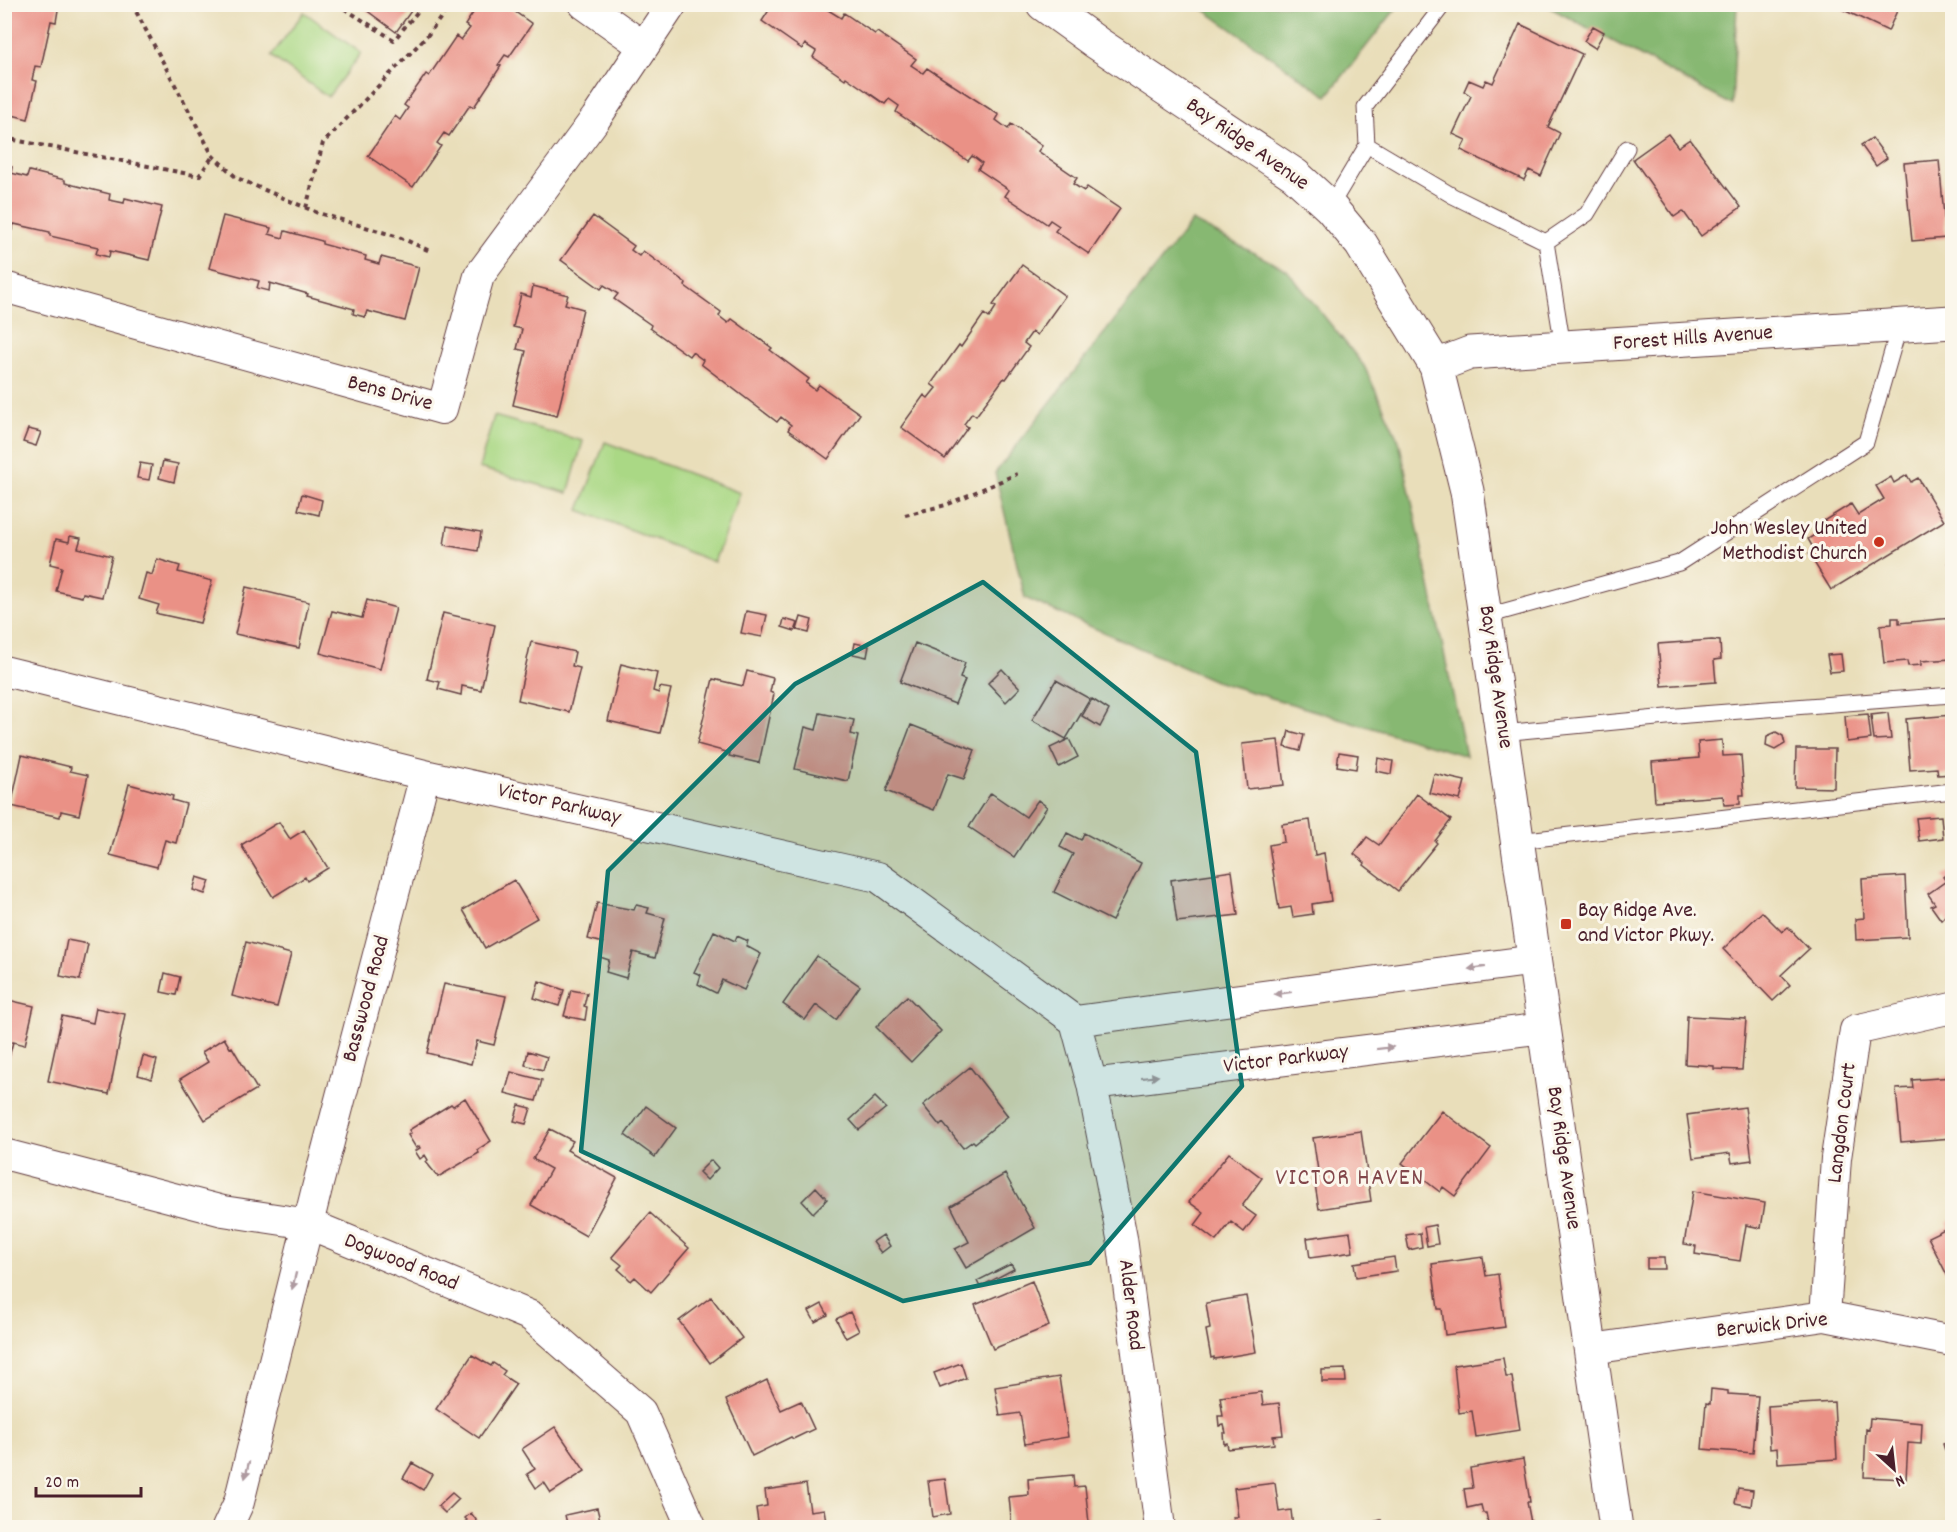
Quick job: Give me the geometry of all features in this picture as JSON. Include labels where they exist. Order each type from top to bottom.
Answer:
[{"type":"main road","name":"Bay Ridge Avenue","points":[[1043,4],[1097,43],[1295,175],[1330,207],[1361,244],[1436,366],[1467,491],[1487,616],[1616,1527]]},
{"type":"main road","name":"Forest Hills Avenue","points":[[1436,366],[1470,353],[1953,322]]},
{"type":"street","points":[[584,4],[643,46]]},
{"type":"street","name":"Bens Drive","points":[[4,287],[442,409],[480,276],[596,118],[672,4]]},
{"type":"street","name":"Victor Parkway","points":[[4,671],[425,775],[878,877],[1075,1021]]},
{"type":"street","name":"Basswood Road","points":[[227,1527],[239,1502],[425,775]]},
{"type":"street","points":[[1092,1084],[1075,1021],[1535,960]]},
{"type":"street","name":"Langdon Court","points":[[1825,1316],[1836,1158],[1855,1030],[1953,1008]]},
{"type":"street","name":"Victor Parkway","points":[[1092,1084],[1544,1028]]},
{"type":"street","name":"Alder Road","points":[[1092,1084],[1122,1238],[1160,1527]]},
{"type":"street","name":"Dogwood Road","points":[[4,1154],[223,1211],[309,1224],[531,1316],[641,1413],[692,1527]]},
{"type":"street","name":"Berwick Drive","points":[[1591,1349],[1825,1316],[1953,1341]]},
{"type":"lane","points":[[1330,207],[1367,145],[1365,107],[1444,4]]},
{"type":"lane","points":[[1367,145],[1454,196],[1546,242]]},
{"type":"lane","points":[[1546,242],[1587,214],[1627,148]]},
{"type":"lane","points":[[1546,242],[1563,348]]},
{"type":"lane","points":[[1487,616],[1679,563],[1866,442],[1899,327]]},
{"type":"lane","points":[[1502,733],[1688,715],[1953,696]]},
{"type":"lane","points":[[1518,841],[1953,791]]},
{"type":"path","points":[[132,4],[213,156],[237,178],[318,213],[399,237],[432,252]]},
{"type":"path","points":[[337,4],[394,40],[424,4]]},
{"type":"path","points":[[306,208],[323,143],[428,36],[451,4]]},
{"type":"path","points":[[4,138],[199,176],[213,156]]},
{"type":"path","points":[[905,515],[946,505],[1017,474]]},
{"type":"highlighted area","points":[[983,582],[1196,752],[1242,1086],[1090,1263],[903,1301],[581,1151],[608,871],[795,684]]},
{"type":"green space","points":[[1197,5],[1399,5],[1327,96]]},
{"type":"green space","points":[[1545,5],[1737,5],[1732,105]]},
{"type":"green space","points":[[304,12],[361,53],[328,97],[271,56]]},
{"type":"green space","points":[[1192,221],[1287,270],[1364,366],[1399,441],[1466,756],[1215,681],[1025,598],[995,473]]},
{"type":"green space","points":[[494,416],[583,441],[568,493],[479,468]]},
{"type":"green space","points":[[605,442],[740,493],[714,562],[579,510]]},
{"type":"building","points":[[4,4],[59,4],[56,22],[51,21],[41,67],[35,66],[32,80],[37,81],[28,119],[4,113]]},
{"type":"building","points":[[358,4],[416,4],[396,32]]},
{"type":"building","points":[[479,4],[504,4],[532,24],[509,57],[505,55],[498,65],[501,66],[474,107],[470,105],[449,136],[444,133],[437,143],[441,146],[413,187],[368,156],[395,116],[400,120],[408,108],[404,105],[426,74],[429,76],[456,36],[461,40],[470,28],[465,25]]},
{"type":"building","points":[[773,4],[832,4],[828,10],[841,18],[844,13],[875,34],[877,32],[916,59],[911,65],[923,73],[927,68],[999,115],[996,120],[1008,129],[1011,124],[1042,146],[1038,151],[1077,178],[1073,184],[1084,191],[1087,187],[1120,209],[1089,254],[1055,231],[1059,226],[1050,220],[1047,224],[1005,196],[1009,190],[978,169],[982,163],[974,157],[972,156],[968,161],[896,112],[899,106],[889,99],[885,104],[813,57],[816,51],[805,44],[802,49],[762,21]]},
{"type":"building","points":[[1831,4],[1900,4],[1888,31]]},
{"type":"building","points":[[1520,24],[1582,54],[1548,127],[1560,133],[1541,176],[1529,170],[1524,180],[1461,150],[1466,140],[1453,134],[1471,96],[1464,91],[1469,80],[1483,86],[1486,80],[1493,83]]},
{"type":"building","points":[[1593,26],[1604,32],[1595,48],[1584,41]]},
{"type":"building","points":[[1668,134],[1678,147],[1690,139],[1741,207],[1701,236],[1683,211],[1674,217],[1633,159]]},
{"type":"building","points":[[1872,138],[1887,158],[1876,166],[1861,145]]},
{"type":"building","points":[[1939,160],[1946,238],[1912,241],[1904,163]]},
{"type":"building","points":[[4,166],[12,167],[11,173],[27,177],[29,171],[110,194],[109,200],[124,203],[125,198],[162,207],[149,260],[110,251],[109,257],[96,254],[98,247],[50,236],[50,232],[14,224],[12,230],[4,228]]},
{"type":"building","points":[[223,216],[271,228],[269,234],[283,238],[285,231],[322,241],[322,244],[366,256],[365,260],[379,264],[381,257],[419,267],[405,321],[367,311],[365,317],[353,314],[354,309],[307,296],[308,294],[270,283],[269,291],[257,288],[259,281],[209,268]]},
{"type":"building","points":[[593,216],[634,246],[631,250],[639,256],[643,251],[686,283],[685,286],[721,312],[719,316],[728,323],[732,319],[772,348],[770,350],[809,379],[806,383],[815,390],[819,385],[860,414],[828,459],[788,430],[791,425],[781,417],[777,422],[701,364],[703,360],[692,352],[689,356],[650,328],[651,325],[614,299],[618,294],[604,285],[601,289],[561,260]]},
{"type":"building","points":[[1022,265],[1065,296],[1037,335],[1032,332],[1024,343],[1029,347],[1006,379],[1004,378],[976,416],[972,413],[964,424],[968,427],[945,459],[901,427],[924,395],[928,398],[936,388],[931,384],[984,314],[989,318],[996,307],[993,305]]},
{"type":"building","points":[[533,286],[568,295],[565,304],[583,309],[557,416],[513,405],[526,351],[517,349],[522,329],[513,327],[521,294],[531,297]]},
{"type":"building","points":[[28,429],[41,432],[36,446],[23,442]]},
{"type":"building","points":[[163,461],[178,464],[174,482],[159,478]]},
{"type":"building","points":[[140,463],[152,465],[149,480],[137,478]]},
{"type":"building","points":[[1907,475],[1911,482],[1918,478],[1944,521],[1831,590],[1809,554],[1815,551],[1808,539],[1821,531],[1817,525],[1851,504],[1858,515],[1884,499],[1876,486],[1891,477],[1894,483]]},
{"type":"building","points":[[302,494],[322,500],[319,515],[298,510]]},
{"type":"building","points":[[447,526],[481,532],[478,551],[444,545]]},
{"type":"building","points":[[70,536],[81,538],[78,548],[112,556],[102,597],[83,593],[82,597],[56,591],[62,567],[50,564],[56,539],[69,542]]},
{"type":"building","points":[[1952,541],[1952,568],[1949,568],[1947,542]]},
{"type":"building","points":[[157,559],[180,566],[178,572],[212,581],[200,623],[156,613],[159,605],[139,599],[146,573],[152,575]]},
{"type":"building","points":[[246,587],[309,602],[299,648],[235,634]]},
{"type":"building","points":[[367,600],[396,608],[380,669],[320,653],[332,611],[362,618]]},
{"type":"building","points":[[746,611],[767,615],[762,637],[741,633]]},
{"type":"building","points":[[443,613],[495,625],[481,690],[462,686],[461,695],[438,689],[440,682],[427,679]]},
{"type":"building","points":[[801,617],[812,620],[809,633],[797,630]]},
{"type":"building","points":[[1892,618],[1899,618],[1899,623],[1952,618],[1952,659],[1921,661],[1921,665],[1908,666],[1907,661],[1884,663],[1880,625],[1892,624]]},
{"type":"building","points":[[784,619],[798,623],[795,631],[782,627]]},
{"type":"building","points":[[1720,641],[1721,659],[1714,660],[1716,682],[1662,686],[1658,644]]},
{"type":"building","points":[[531,642],[575,652],[572,666],[580,668],[569,712],[518,700]]},
{"type":"building","points":[[855,643],[869,646],[867,657],[853,654]]},
{"type":"building","points":[[915,643],[965,663],[960,678],[965,680],[955,704],[900,682]]},
{"type":"building","points":[[1841,654],[1843,671],[1830,672],[1827,655]]},
{"type":"building","points":[[621,664],[657,673],[653,691],[659,693],[660,687],[671,689],[660,733],[608,721]]},
{"type":"building","points":[[1002,669],[1020,688],[1006,702],[988,683]]},
{"type":"building","points":[[747,671],[773,678],[770,692],[774,694],[759,763],[729,756],[730,753],[697,744],[713,679],[743,686]]},
{"type":"building","points":[[1056,680],[1090,699],[1066,739],[1032,720]]},
{"type":"building","points":[[1092,699],[1109,710],[1100,727],[1082,716]]},
{"type":"building","points":[[820,713],[854,720],[851,734],[858,736],[848,781],[795,769],[805,727],[816,730]]},
{"type":"building","points":[[1888,713],[1891,739],[1874,740],[1871,715]]},
{"type":"building","points":[[1868,714],[1871,739],[1847,742],[1845,716]]},
{"type":"building","points":[[1952,715],[1952,774],[1938,775],[1937,768],[1910,770],[1906,719]]},
{"type":"building","points":[[911,725],[975,750],[964,779],[948,774],[934,810],[886,791]]},
{"type":"building","points":[[1289,731],[1304,735],[1300,751],[1285,747]]},
{"type":"building","points":[[1776,732],[1783,736],[1785,744],[1775,750],[1766,746],[1767,736]]},
{"type":"building","points":[[1069,739],[1078,757],[1059,767],[1050,748]]},
{"type":"building","points":[[1278,740],[1284,785],[1247,789],[1242,744]]},
{"type":"building","points":[[1722,740],[1723,756],[1741,755],[1744,795],[1740,795],[1740,804],[1724,805],[1723,796],[1655,801],[1652,762],[1699,758],[1698,742]]},
{"type":"building","points":[[1796,749],[1835,749],[1834,788],[1795,787]]},
{"type":"building","points":[[1339,752],[1358,755],[1356,769],[1337,766]]},
{"type":"building","points":[[22,755],[71,767],[70,771],[88,775],[79,815],[61,811],[60,817],[11,806]]},
{"type":"building","points":[[1378,758],[1393,761],[1391,774],[1376,771]]},
{"type":"building","points":[[1434,774],[1465,781],[1460,800],[1429,793]]},
{"type":"building","points":[[129,784],[173,796],[172,800],[186,804],[176,843],[165,840],[157,867],[110,855]]},
{"type":"building","points":[[991,793],[1026,817],[1038,800],[1047,807],[1014,857],[969,827]]},
{"type":"building","points":[[1417,794],[1451,820],[1435,841],[1437,843],[1398,891],[1364,865],[1365,863],[1354,854],[1367,837],[1379,845]]},
{"type":"building","points":[[1941,816],[1943,838],[1919,841],[1916,818]]},
{"type":"building","points":[[1310,820],[1315,855],[1324,853],[1331,901],[1312,904],[1313,914],[1293,917],[1291,907],[1279,909],[1269,845],[1284,842],[1282,824]]},
{"type":"building","points":[[279,822],[290,839],[304,830],[328,868],[307,881],[305,877],[273,897],[241,845]]},
{"type":"building","points":[[1067,833],[1081,840],[1084,833],[1141,863],[1112,921],[1054,892],[1073,854],[1060,847]]},
{"type":"building","points":[[1952,870],[1952,928],[1945,916],[1941,920],[1931,906],[1935,904],[1928,894],[1946,881],[1943,877]]},
{"type":"building","points":[[1232,871],[1238,915],[1177,922],[1171,880]]},
{"type":"building","points":[[1905,876],[1908,937],[1856,940],[1855,919],[1864,918],[1862,879]]},
{"type":"building","points":[[197,877],[210,881],[205,894],[193,890]]},
{"type":"building","points":[[514,880],[537,918],[485,948],[463,910]]},
{"type":"building","points":[[597,903],[634,910],[636,905],[649,908],[647,913],[665,918],[655,958],[633,952],[626,978],[606,972],[609,960],[600,957],[603,943],[588,939]]},
{"type":"building","points":[[1762,912],[1782,932],[1788,927],[1809,949],[1781,975],[1790,985],[1773,1001],[1723,949]]},
{"type":"building","points":[[714,931],[735,941],[737,936],[748,941],[746,946],[761,954],[744,990],[722,980],[716,993],[698,984],[701,975],[694,972]]},
{"type":"building","points":[[67,940],[88,944],[80,980],[60,976]]},
{"type":"building","points":[[246,942],[291,954],[277,1007],[232,996]]},
{"type":"building","points":[[817,956],[860,986],[836,1020],[816,1005],[805,1020],[783,1004]]},
{"type":"building","points":[[165,973],[180,977],[176,995],[161,992]]},
{"type":"building","points":[[539,981],[564,990],[559,1006],[534,998]]},
{"type":"building","points":[[444,984],[506,996],[494,1045],[477,1041],[471,1064],[427,1053]]},
{"type":"building","points":[[571,990],[587,993],[584,1006],[587,1007],[585,1020],[564,1016]]},
{"type":"building","points":[[907,996],[941,1031],[911,1062],[876,1027]]},
{"type":"building","points":[[4,999],[34,1006],[25,1045],[13,1042],[5,1072]]},
{"type":"building","points":[[96,1008],[125,1014],[109,1094],[48,1081],[62,1016],[93,1023]]},
{"type":"building","points":[[1687,1016],[1746,1019],[1742,1070],[1714,1069],[1714,1066],[1685,1064]]},
{"type":"building","points":[[224,1038],[230,1048],[232,1047],[257,1089],[205,1120],[180,1079],[208,1062],[202,1052]]},
{"type":"building","points":[[528,1051],[547,1057],[543,1070],[525,1065]]},
{"type":"building","points":[[143,1056],[157,1060],[152,1079],[138,1075]]},
{"type":"building","points":[[970,1067],[1008,1116],[975,1143],[973,1141],[963,1148],[943,1123],[940,1126],[923,1105]]},
{"type":"building","points":[[511,1072],[542,1080],[536,1101],[505,1093]]},
{"type":"building","points":[[1952,1077],[1952,1138],[1901,1142],[1896,1089],[1913,1088],[1912,1080]]},
{"type":"building","points":[[875,1097],[886,1108],[859,1130],[850,1120]]},
{"type":"building","points":[[465,1098],[491,1141],[477,1150],[479,1153],[438,1177],[426,1162],[428,1160],[425,1155],[420,1159],[415,1151],[420,1148],[419,1146],[416,1148],[408,1135],[411,1133],[409,1130]]},
{"type":"building","points":[[519,1105],[531,1108],[526,1124],[514,1121]]},
{"type":"building","points":[[646,1106],[676,1128],[655,1157],[625,1135]]},
{"type":"building","points":[[1745,1107],[1752,1160],[1732,1163],[1730,1153],[1693,1158],[1687,1115]]},
{"type":"building","points":[[1442,1111],[1491,1148],[1455,1196],[1443,1187],[1440,1192],[1402,1163]]},
{"type":"building","points":[[550,1129],[573,1141],[567,1150],[617,1178],[586,1236],[531,1205],[551,1169],[533,1159]]},
{"type":"building","points":[[1361,1131],[1371,1201],[1319,1209],[1314,1178],[1319,1177],[1313,1138]]},
{"type":"building","points":[[1229,1153],[1262,1178],[1242,1206],[1256,1216],[1244,1232],[1231,1222],[1216,1241],[1195,1225],[1204,1213],[1189,1202]]},
{"type":"building","points":[[711,1160],[718,1168],[707,1180],[699,1172]]},
{"type":"building","points":[[1005,1174],[1035,1228],[966,1268],[955,1249],[969,1242],[951,1206]]},
{"type":"building","points":[[816,1187],[827,1199],[813,1213],[802,1201]]},
{"type":"building","points":[[1693,1191],[1765,1203],[1761,1228],[1746,1225],[1740,1261],[1695,1254],[1696,1246],[1684,1244]]},
{"type":"building","points":[[650,1213],[689,1248],[651,1292],[635,1277],[631,1281],[618,1269],[622,1265],[612,1257]]},
{"type":"building","points":[[1952,1220],[1952,1285],[1928,1237],[1949,1227],[1947,1223]]},
{"type":"building","points":[[1435,1225],[1438,1244],[1427,1246],[1424,1227]]},
{"type":"building","points":[[1350,1232],[1353,1252],[1310,1258],[1307,1238]]},
{"type":"building","points":[[1420,1233],[1422,1247],[1409,1250],[1406,1235]]},
{"type":"building","points":[[883,1235],[890,1246],[881,1253],[873,1242]]},
{"type":"building","points":[[1394,1257],[1396,1271],[1356,1277],[1354,1263]]},
{"type":"building","points":[[1483,1257],[1486,1276],[1498,1274],[1505,1327],[1445,1335],[1442,1309],[1438,1309],[1432,1264]]},
{"type":"building","points":[[1647,1258],[1664,1258],[1665,1269],[1647,1269]]},
{"type":"building","points":[[1011,1264],[1014,1269],[980,1287],[977,1281]]},
{"type":"building","points":[[1032,1281],[1049,1326],[993,1349],[975,1305]]},
{"type":"building","points":[[1246,1296],[1256,1352],[1211,1358],[1206,1330],[1210,1329],[1206,1303]]},
{"type":"building","points":[[711,1297],[742,1338],[710,1363],[679,1321]]},
{"type":"building","points":[[822,1304],[828,1315],[815,1322],[809,1311]]},
{"type":"building","points":[[850,1312],[859,1331],[846,1338],[836,1319]]},
{"type":"building","points":[[472,1355],[491,1366],[493,1363],[505,1371],[502,1375],[516,1384],[479,1438],[436,1409]]},
{"type":"building","points":[[1503,1358],[1506,1377],[1512,1377],[1520,1430],[1476,1437],[1472,1411],[1459,1413],[1454,1365]]},
{"type":"building","points":[[961,1363],[966,1378],[940,1388],[934,1373]]},
{"type":"building","points":[[1345,1369],[1346,1382],[1322,1382],[1322,1370]]},
{"type":"building","points":[[1059,1377],[1068,1437],[1025,1444],[1020,1413],[1000,1416],[995,1387]]},
{"type":"building","points":[[767,1380],[781,1410],[801,1401],[814,1429],[793,1439],[791,1437],[752,1456],[726,1400]]},
{"type":"building","points":[[1711,1389],[1728,1391],[1728,1394],[1758,1396],[1753,1453],[1702,1449],[1706,1403],[1710,1404]]},
{"type":"building","points":[[1261,1392],[1263,1405],[1279,1403],[1283,1435],[1273,1436],[1274,1444],[1228,1449],[1227,1443],[1224,1444],[1223,1433],[1226,1433],[1224,1425],[1219,1426],[1218,1416],[1223,1416],[1220,1397]]},
{"type":"building","points":[[1834,1402],[1837,1459],[1778,1463],[1777,1448],[1770,1449],[1768,1406]]},
{"type":"building","points":[[1870,1418],[1922,1423],[1921,1444],[1908,1443],[1906,1479],[1864,1477],[1866,1429],[1869,1430]]},
{"type":"building","points":[[555,1427],[585,1471],[551,1493],[544,1482],[536,1488],[527,1474],[535,1469],[522,1449]]},
{"type":"building","points":[[1952,1441],[1952,1488],[1946,1470],[1951,1469],[1943,1444]]},
{"type":"building","points":[[1523,1459],[1532,1528],[1489,1528],[1486,1513],[1483,1513],[1481,1505],[1467,1508],[1464,1489],[1473,1488],[1470,1468]]},
{"type":"building","points":[[412,1463],[432,1474],[423,1490],[403,1478]]},
{"type":"building","points":[[1073,1475],[1074,1487],[1085,1486],[1089,1523],[1080,1523],[1081,1528],[1012,1528],[1009,1497],[1029,1495],[1028,1479]]},
{"type":"building","points":[[945,1479],[950,1514],[933,1517],[928,1481]]},
{"type":"building","points":[[1275,1483],[1279,1512],[1291,1510],[1293,1528],[1235,1528],[1233,1517],[1238,1517],[1234,1488]]},
{"type":"building","points":[[806,1484],[810,1511],[824,1509],[827,1528],[771,1528],[771,1526],[759,1528],[756,1508],[767,1506],[765,1490]]},
{"type":"building","points":[[1738,1488],[1753,1490],[1751,1506],[1735,1503]]},
{"type":"building","points":[[452,1493],[459,1499],[445,1513],[438,1506]]},
{"type":"building","points":[[597,1508],[601,1524],[608,1522],[609,1528],[568,1528],[565,1515]]},
{"type":"building","points":[[471,1513],[482,1528],[459,1528],[467,1520],[465,1518]]},
{"type":"building","points":[[1381,1520],[1382,1528],[1352,1528],[1352,1527]]},
{"type":"place","name":"John Wesley United Methodist Church","points":[[1879,542]]},
{"type":"place","name":"Bay Ridge Ave. and Victor Pkwy.","points":[[1566,924]]},
{"type":"district","name":"VICTOR HAVEN","points":[[1350,1179]]}]
